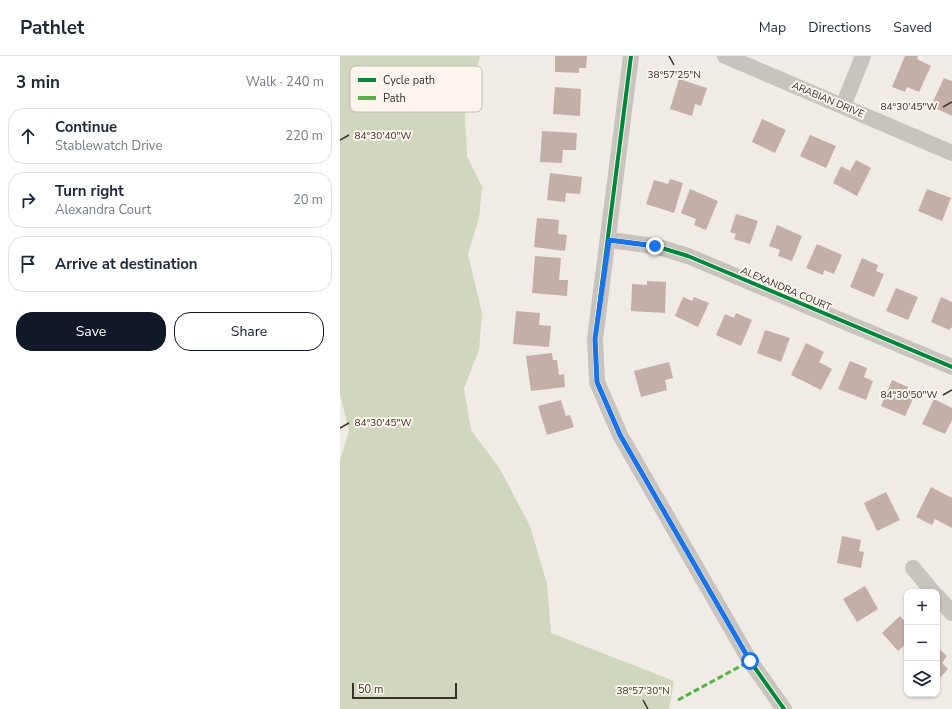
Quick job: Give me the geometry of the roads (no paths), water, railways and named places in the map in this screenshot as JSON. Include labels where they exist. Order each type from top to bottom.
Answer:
[{"type":"street","points":[[631,56],[609,240],[595,339],[597,382],[620,435],[750,661],[784,709]]},
{"type":"street","name":"ARABIAN DRIVE","points":[[726,56],[952,153]]},
{"type":"street","points":[[843,106],[864,56]]},
{"type":"street","name":"ALEXANDRA COURT","points":[[609,240],[655,246],[688,256],[952,368]]},
{"type":"street","points":[[913,568],[930,589]]},
{"type":"street","points":[[940,599],[952,613]]}]
